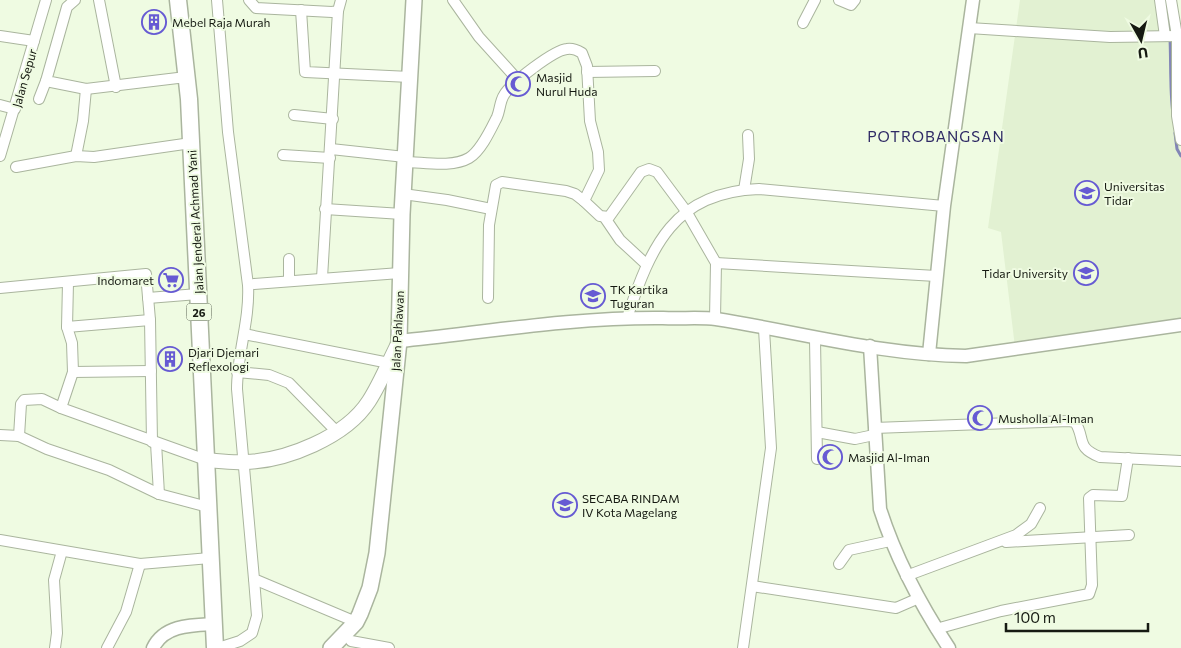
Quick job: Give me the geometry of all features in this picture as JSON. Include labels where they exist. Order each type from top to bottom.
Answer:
[{"type":"highway","name":"Jalan Jenderal Achmad Yani","points":[[178,0],[191,143],[212,624]]},
{"type":"highway","name":"26","points":[[212,624],[217,648]]},
{"type":"main road","name":"Jalan Pahlawan","points":[[331,648],[349,641],[370,588],[377,553],[390,413],[399,341],[402,214],[414,0]]},
{"type":"main road","points":[[206,460],[244,462],[294,453],[322,441],[349,422],[368,402],[399,341]]},
{"type":"main road","points":[[368,402],[377,401],[386,404],[390,413]]},
{"type":"street","name":"Jalan Sepur","points":[[0,156],[46,0]]},
{"type":"street","points":[[39,99],[67,7],[75,0]]},
{"type":"street","points":[[99,0],[116,87]]},
{"type":"street","points":[[217,0],[228,132],[248,285],[249,306],[237,372],[257,616],[252,633],[240,641],[217,648]]},
{"type":"street","points":[[249,0],[256,8],[338,11]]},
{"type":"street","points":[[322,278],[338,11],[341,0]]},
{"type":"street","points":[[453,0],[479,37],[517,79]]},
{"type":"street","points":[[803,23],[815,0]]},
{"type":"street","points":[[839,0],[851,5],[855,0]]},
{"type":"street","points":[[929,354],[944,206],[960,85],[970,28],[972,0]]},
{"type":"street","points":[[1160,0],[1170,36],[1179,50],[1176,116],[1181,140]]},
{"type":"street","points":[[1170,36],[1171,0]]},
{"type":"street","points":[[301,10],[306,72],[410,77]]},
{"type":"street","points":[[970,28],[1110,37],[1170,36]]},
{"type":"street","points":[[0,36],[34,41]]},
{"type":"street","points":[[283,155],[330,154],[445,162],[469,157],[477,151],[496,117],[504,95],[517,79],[527,74],[546,58],[565,49],[573,49],[582,53],[587,66],[590,121],[598,152],[599,170],[584,201]]},
{"type":"street","points":[[587,72],[655,71]]},
{"type":"street","points":[[46,81],[86,90],[186,77]]},
{"type":"street","points":[[76,156],[84,121],[86,90]]},
{"type":"street","points":[[0,105],[15,109]]},
{"type":"street","points":[[294,115],[333,119]]},
{"type":"street","points":[[744,190],[749,160],[748,134]]},
{"type":"street","points":[[16,167],[76,156],[94,157],[191,143]]},
{"type":"street","points":[[605,218],[611,214],[644,169],[657,172],[686,210],[716,263],[715,319]]},
{"type":"street","points":[[488,298],[491,209],[496,185],[502,182],[566,191],[575,194],[605,218],[620,240],[646,264]]},
{"type":"street","points":[[627,318],[646,264],[673,224],[686,210],[706,199],[744,190],[944,206]]},
{"type":"street","points":[[403,194],[491,209]]},
{"type":"street","points":[[326,210],[402,214]]},
{"type":"street","points":[[289,259],[289,281]]},
{"type":"street","points":[[716,263],[936,276]]},
{"type":"street","points":[[0,288],[68,283],[146,274],[150,320],[154,442],[159,494]]},
{"type":"street","points":[[254,284],[400,274]]},
{"type":"street","points":[[60,408],[73,372],[72,343],[67,327],[68,283]]},
{"type":"street","points":[[148,298],[198,294]]},
{"type":"street","points":[[399,341],[569,320],[627,318],[715,319],[815,339],[929,354],[966,356],[1181,325]]},
{"type":"street","points":[[67,327],[150,320]]},
{"type":"street","points":[[742,648],[771,448],[764,329]]},
{"type":"street","points":[[244,334],[389,363]]},
{"type":"street","points":[[815,339],[817,459]]},
{"type":"street","points":[[870,346],[880,509],[890,542],[906,576],[948,648]]},
{"type":"street","points":[[73,372],[151,372]]},
{"type":"street","points":[[237,372],[270,375],[289,383],[336,431]]},
{"type":"street","points":[[19,436],[21,404],[24,400],[42,400],[206,460]]},
{"type":"street","points":[[818,432],[855,439],[874,432],[1069,421],[1075,422],[1081,443],[1092,454],[1100,457],[1181,462]]},
{"type":"street","points":[[0,435],[19,436],[47,449],[109,470],[159,494],[208,507]]},
{"type":"street","points":[[936,629],[1001,611],[1089,594],[1092,585],[1089,498],[1093,495],[1122,496],[1128,458]]},
{"type":"street","points":[[906,576],[1016,535],[1031,524],[1040,508]]},
{"type":"street","points":[[997,543],[1129,535]]},
{"type":"street","points":[[0,540],[140,564],[210,558]]},
{"type":"street","points":[[839,564],[849,550],[890,542]]},
{"type":"street","points":[[55,648],[57,633],[54,580],[62,551]]},
{"type":"street","points":[[107,648],[126,612],[140,564]]},
{"type":"street","points":[[254,579],[356,622]]},
{"type":"street","points":[[752,586],[896,608],[919,598]]},
{"type":"street","points":[[153,648],[164,635],[176,628],[212,624]]},
{"type":"street","points":[[349,641],[389,648]]},
{"type":"shaded area","name":"Universitas Tidar","points":[[1020,0],[1168,0],[1173,22],[1169,80],[1181,157],[1181,319],[1015,347],[1001,232],[988,228]]},
{"type":"waterway","points":[[1165,0],[1170,42],[1173,114]]},
{"type":"waterway","points":[[1175,133],[1177,149],[1181,156]]},
{"type":"place","name":"Mebel Raja Murah","points":[[154,22]]},
{"type":"place","name":"Masjid Nurul Huda","points":[[518,84]]},
{"type":"place","name":"Universitas Tidar","points":[[1087,193]]},
{"type":"place","name":"Tidar University","points":[[1086,273]]},
{"type":"place","name":"Indomaret","points":[[171,280]]},
{"type":"place","name":"TK Kartika Tuguran","points":[[593,296]]},
{"type":"place","name":"Djari Djemari Reflexologi","points":[[170,359]]},
{"type":"place","name":"Musholla Al-Iman","points":[[980,418]]},
{"type":"place","name":"Masjid Al-Iman","points":[[830,457]]},
{"type":"place","name":"SECABA RINDAM IV Kota Magelang","points":[[565,505]]},
{"type":"district","name":"POTROBANGSAN","points":[[936,136]]}]
